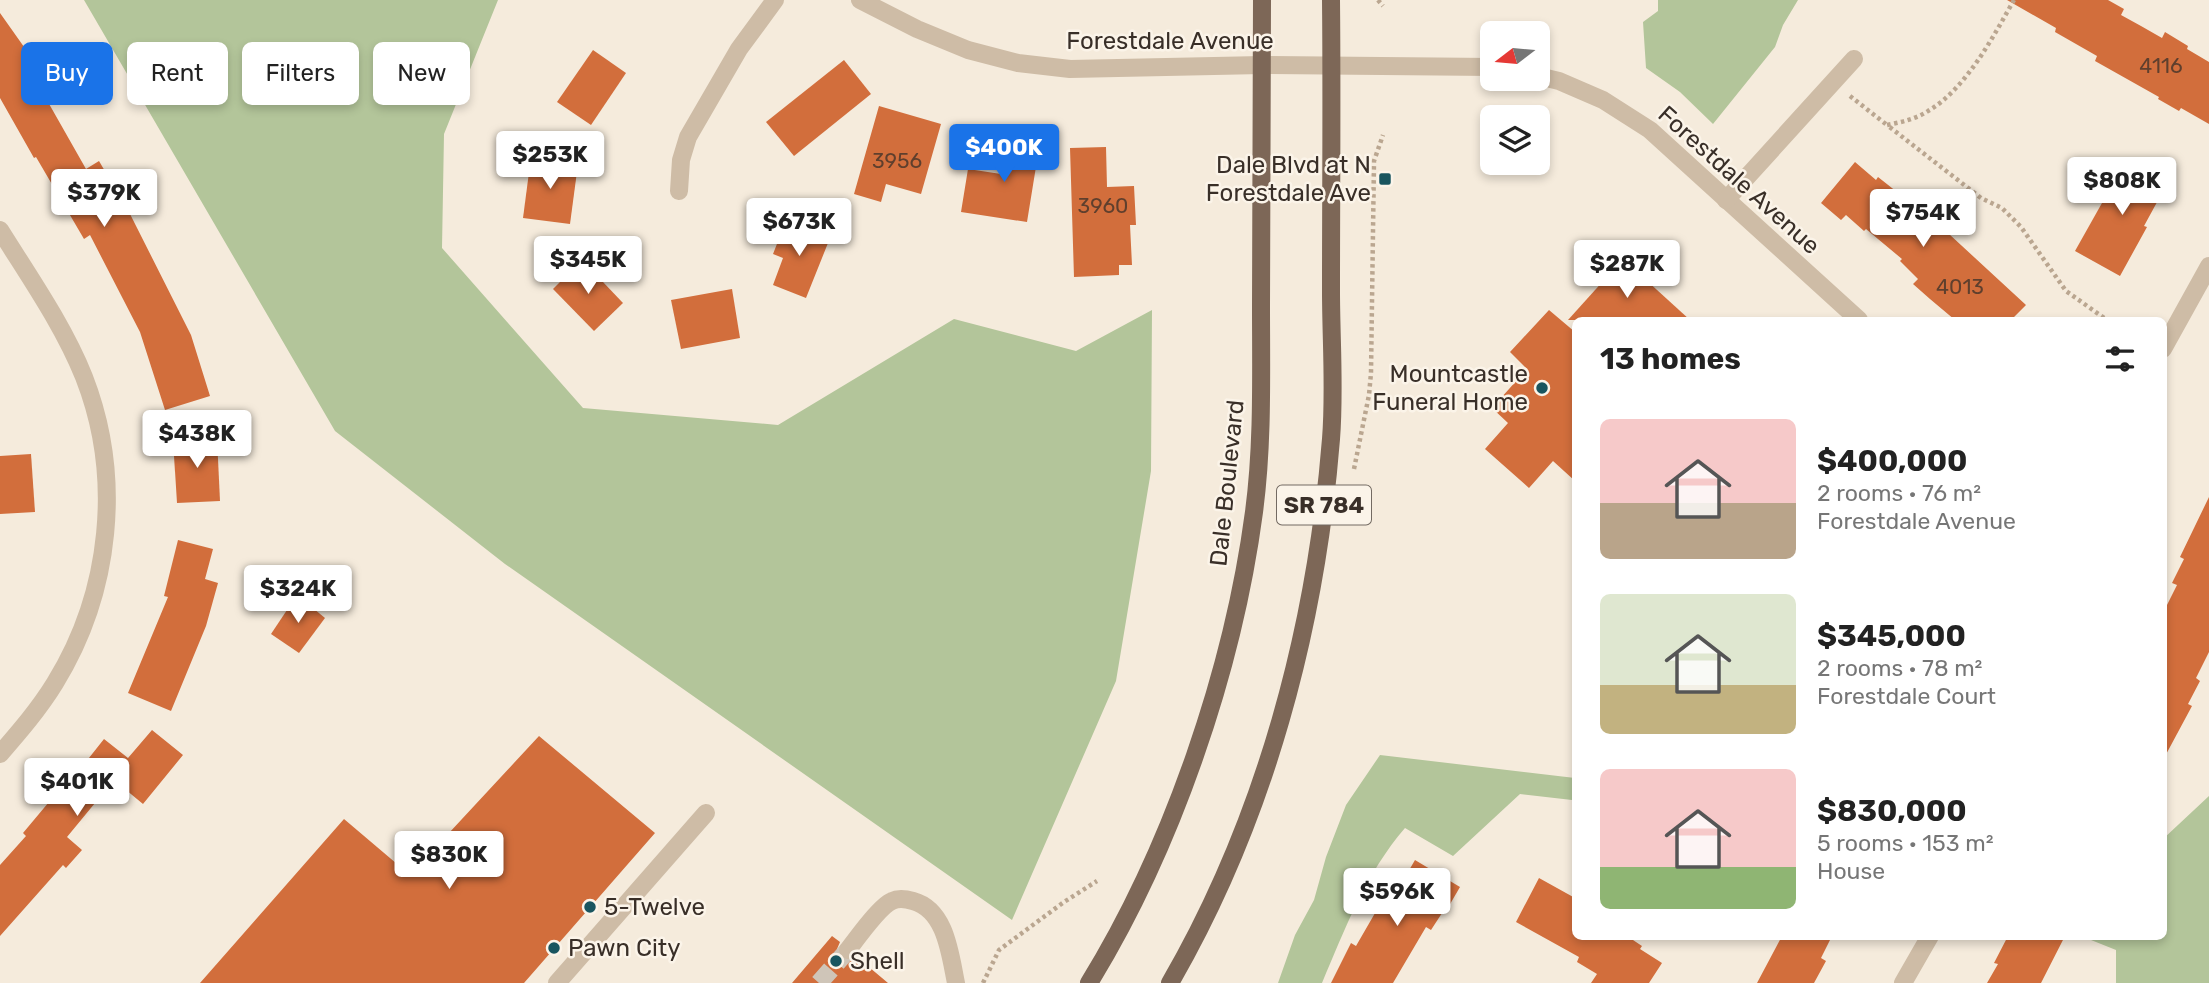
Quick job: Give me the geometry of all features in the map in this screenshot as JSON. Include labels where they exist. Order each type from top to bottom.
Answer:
[{"type":"main road","name":"Dale Boulevard","points":[[1089,983],[1145,878],[1181,792],[1213,696],[1240,592],[1254,511],[1261,429],[1262,0]]},
{"type":"main road","name":"SR 784","points":[[1170,983],[1223,878],[1261,785],[1280,723],[1306,615],[1322,528],[1331,436],[1331,0]]},
{"type":"street","points":[[679,191],[681,160],[688,137],[739,49],[775,0]]},
{"type":"street","name":"Forestdale Avenue","points":[[860,0],[917,29],[968,50],[1018,63],[1070,69],[1262,65],[1480,67]]},
{"type":"street","points":[[1726,200],[1854,59]]},
{"type":"street","name":"Forestdale Avenue","points":[[1550,79],[1603,100],[1650,130],[1856,317]]},
{"type":"street","points":[[0,230],[64,333],[85,379],[101,437],[107,496],[105,546],[80,636],[56,681],[33,716],[0,754]]},
{"type":"street","points":[[2167,342],[2209,266]]},
{"type":"street","points":[[557,983],[706,813]]},
{"type":"street","points":[[848,950],[883,907],[892,900],[905,898],[920,903],[933,912],[944,933],[956,983]]},
{"type":"street","points":[[1903,983],[1928,940]]},
{"type":"path","points":[[1378,0],[1383,6]]},
{"type":"path","points":[[1887,125],[1916,117],[1937,106],[1948,96],[1976,61],[2014,0]]},
{"type":"path","points":[[1834,82],[1974,193],[2002,208],[2021,228],[2066,292],[2103,317]]},
{"type":"path","points":[[983,983],[999,950],[1097,881]]},
{"type":"green space","points":[[84,0],[498,0],[470,69],[470,42],[373,42],[373,105],[456,105],[444,134],[442,248],[583,408],[778,425],[954,319],[1076,351],[1152,310],[1151,471],[1116,681],[1012,920],[505,564],[335,431],[145,105],[228,105],[228,42],[127,42],[127,74],[113,50],[113,42],[108,42]]},
{"type":"green space","points":[[1658,0],[1798,0],[1783,25],[1775,47],[1713,124],[1680,92],[1646,68],[1643,22],[1658,11]]},
{"type":"green space","points":[[1380,755],[1572,778],[1572,800],[1520,794],[1453,856],[1405,828],[1391,845],[1368,883],[1322,983],[1278,983],[1295,935],[1314,900],[1326,857],[1346,805]]},
{"type":"green space","points":[[2209,796],[2209,983],[2116,983],[2116,950],[2091,940],[2167,940],[2167,835]]},
{"type":"building","points":[[2007,0],[2108,0],[2124,9],[2121,15],[2162,38],[2165,32],[2188,46],[2187,49],[2209,62],[2209,124],[2181,108],[2179,111],[2095,61],[2097,56],[2055,32],[2056,28]]},
{"type":"building","points":[[0,13],[21,43],[21,105],[50,105],[86,169],[99,161],[129,212],[191,335],[210,396],[165,410],[140,332],[90,235],[84,239],[0,98]]},
{"type":"building","points":[[593,50],[626,73],[591,125],[557,102]]},
{"type":"building","points":[[844,60],[871,94],[794,156],[766,122]]},
{"type":"building","points":[[879,106],[941,124],[921,194],[886,184],[881,202],[854,194]]},
{"type":"building","points":[[1007,137],[1040,142],[1027,222],[961,212],[968,169],[1001,174]]},
{"type":"building","points":[[1106,147],[1107,187],[1134,186],[1136,225],[1130,225],[1132,265],[1119,265],[1119,275],[1074,277],[1070,148]]},
{"type":"building","points":[[531,157],[578,164],[570,224],[523,218]]},
{"type":"building","points":[[2123,157],[2168,182],[2120,276],[2075,251],[2102,203],[2099,201]]},
{"type":"building","points":[[1855,162],[1916,207],[1920,202],[1939,218],[1936,222],[2026,305],[2014,317],[1952,317],[1913,284],[1918,279],[1900,261],[1902,259],[1846,215],[1841,220],[1821,203]]},
{"type":"building","points":[[786,221],[830,238],[806,298],[773,285],[783,258],[773,254]]},
{"type":"building","points":[[1623,259],[1687,317],[1572,317],[1572,320],[1568,320]]},
{"type":"building","points":[[582,260],[623,303],[594,331],[553,289]]},
{"type":"building","points":[[732,289],[740,338],[681,349],[671,300]]},
{"type":"building","name":"Mountcastle Funeral Home","points":[[1549,310],[1572,329],[1572,478],[1553,461],[1529,488],[1485,449],[1508,423],[1492,408],[1527,369],[1510,352]]},
{"type":"building","points":[[217,438],[220,501],[177,503],[173,440]]},
{"type":"building","points":[[31,454],[35,512],[0,514],[0,456]]},
{"type":"building","points":[[2209,497],[2209,652],[2196,678],[2200,681],[2188,704],[2192,706],[2167,753],[2167,605],[2177,585],[2172,583],[2184,559],[2180,557]]},
{"type":"building","points":[[178,540],[213,549],[205,579],[218,583],[206,626],[171,711],[128,693],[168,597],[164,596]]},
{"type":"building","points":[[297,595],[325,618],[299,653],[271,634]]},
{"type":"building","points":[[152,730],[183,755],[143,804],[114,780],[67,837],[82,850],[66,868],[63,865],[0,936],[0,865],[26,836],[23,833],[59,790],[62,792],[104,739],[128,758]]},
{"type":"building","points":[[539,736],[655,833],[524,983],[200,983],[344,819],[410,875]]},
{"type":"building","points":[[1415,860],[1460,887],[1446,911],[1444,910],[1431,930],[1426,927],[1393,983],[1331,983],[1351,943],[1356,946],[1382,901],[1386,903]]},
{"type":"building","points":[[1539,878],[1572,896],[1572,940],[1633,940],[1642,946],[1640,949],[1662,963],[1649,983],[1591,983],[1597,974],[1577,962],[1579,957],[1516,922]]},
{"type":"building","name":"Shell","points":[[832,936],[840,942],[837,949],[841,959],[847,961],[857,957],[888,983],[792,983]]},
{"type":"building","points":[[1780,940],[1830,940],[1821,958],[1826,961],[1814,983],[1757,983]]},
{"type":"building","points":[[2006,940],[2063,940],[2041,983],[1987,983],[1998,964],[1994,963]]},
{"type":"tunnel","points":[[819,983],[848,950]]},
{"type":"place","name":"Dale Blvd at N Forestdale Ave","points":[[1385,179]]},
{"type":"place","name":"Mountcastle Funeral Home","points":[[1542,388]]},
{"type":"place","name":"5-Twelve","points":[[590,907]]},
{"type":"place","name":"Pawn City","points":[[554,948]]},
{"type":"place","name":"Shell","points":[[836,961]]}]
